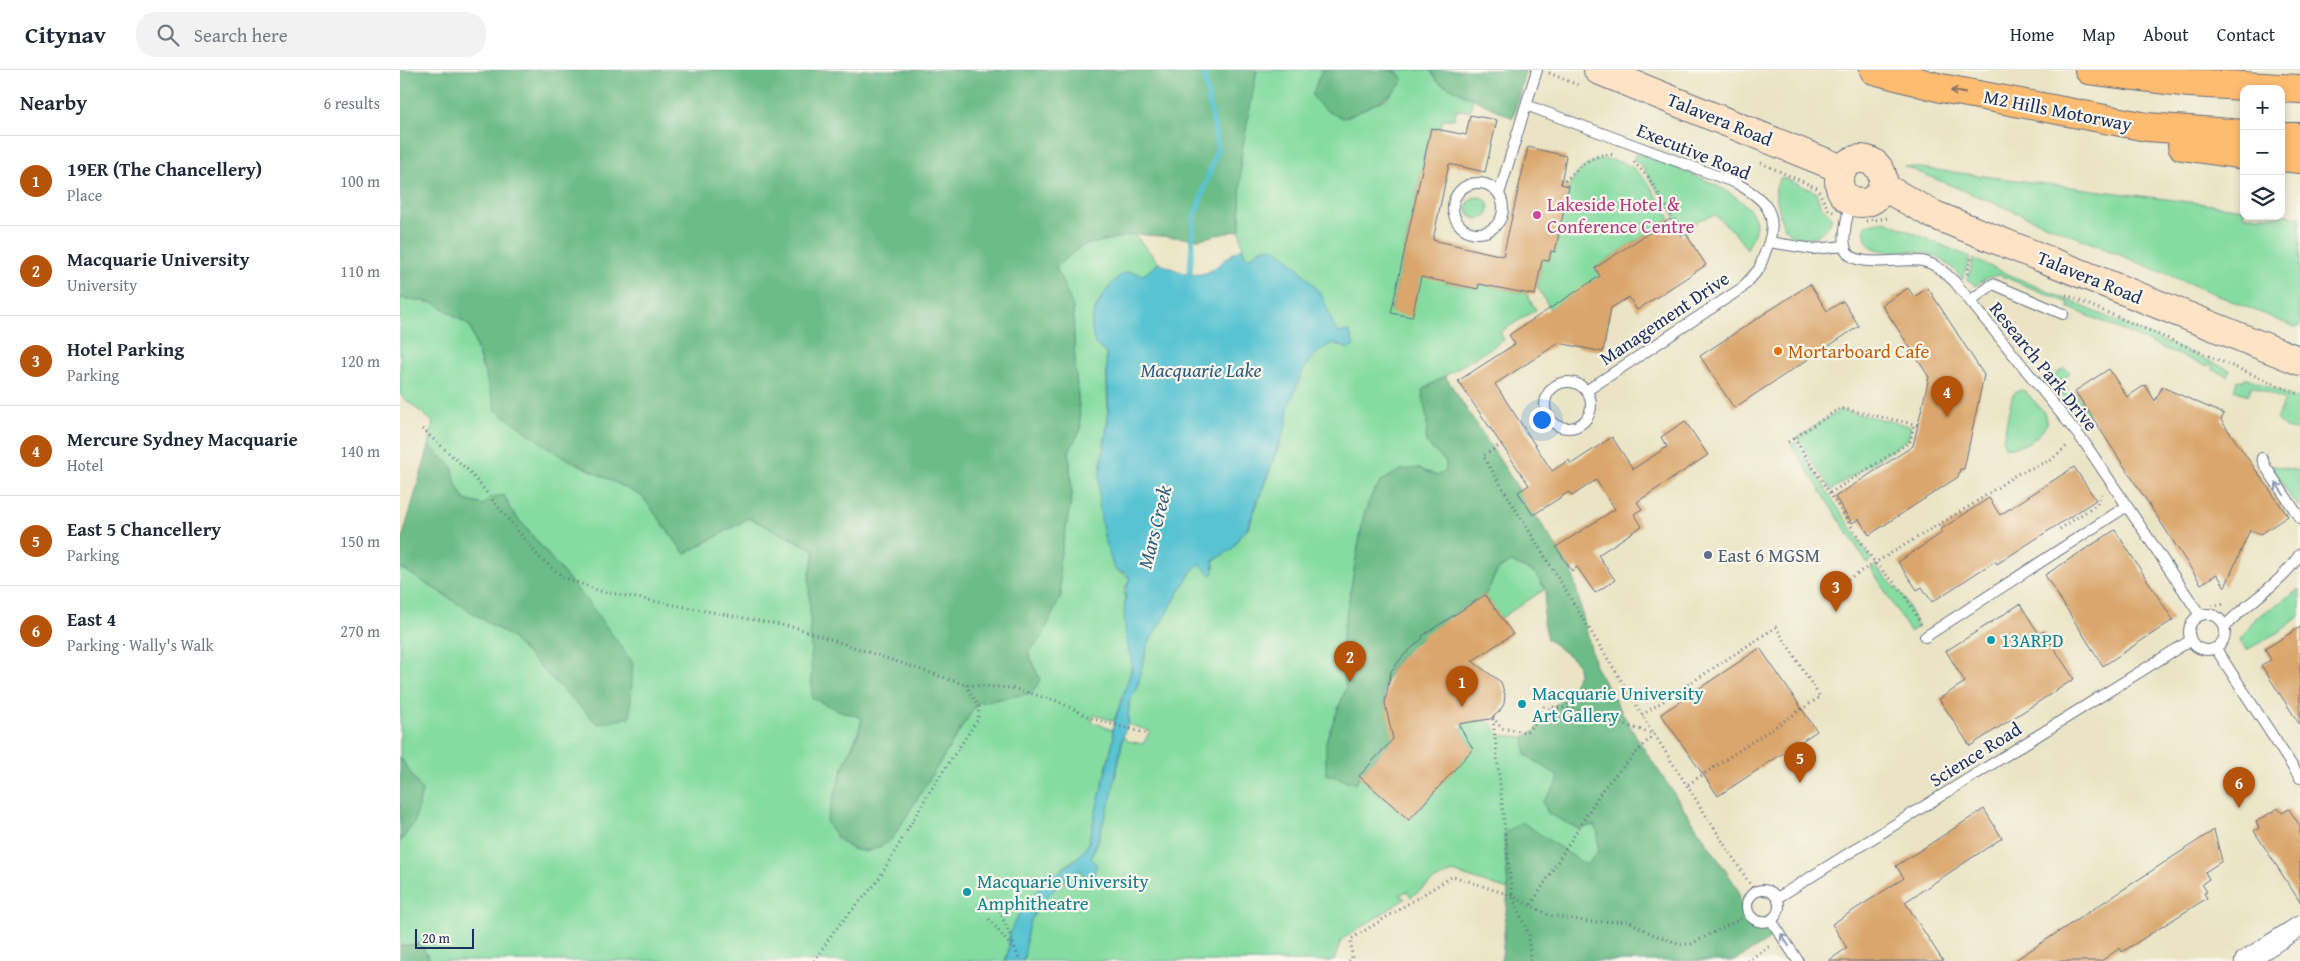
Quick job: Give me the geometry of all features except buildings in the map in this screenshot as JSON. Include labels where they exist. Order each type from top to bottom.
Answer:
[{"type":"highway","name":"M2 Hills Motorway","points":[[1874,70],[1941,88],[2147,126],[2240,134]]},
{"type":"highway","points":[[2089,70],[2190,83],[2300,89]]},
{"type":"highway","points":[[2023,104],[2135,139],[2240,154]]},
{"type":"highway","points":[[2285,137],[2300,137]]},
{"type":"highway","points":[[2285,158],[2300,159]]},
{"type":"street","name":"Talavera Road","points":[[1598,70],[1842,169]]},
{"type":"street","points":[[1867,159],[1873,162],[1882,173],[1882,186],[1880,192],[1870,201],[1857,203],[1858,211],[1845,196],[1839,183],[1842,169],[1853,160],[1867,159]]},
{"type":"street","name":"Talavera Road","points":[[1882,186],[1932,214],[2300,361]]},
{"type":"street","points":[[2245,961],[2300,926]]},
{"type":"lane","points":[[1499,194],[1486,184],[1470,184],[1463,188],[1458,194],[1453,209],[1458,224],[1472,233],[1481,233],[1496,226],[1503,210],[1499,194],[1537,70]]},
{"type":"lane","name":"Executive Road","points":[[1526,105],[1736,183],[1762,200],[1767,208],[1772,219],[1773,230],[1769,242]]},
{"type":"lane","points":[[1769,242],[1813,249],[1844,246],[1858,211]]},
{"type":"lane","name":"Management Drive","points":[[1586,391],[1742,288],[1759,268],[1769,242]]},
{"type":"lane","name":"Research Park Drive","points":[[1844,246],[1852,258],[1866,262],[1912,260],[1935,265],[1974,298],[2086,446],[2200,615]]},
{"type":"lane","points":[[1974,298],[1993,284],[2063,314]]},
{"type":"lane","points":[[1572,382],[1586,391],[1591,406],[1590,413],[1580,425],[1565,428],[1552,421],[1547,414],[1546,399],[1556,385],[1572,382]]},
{"type":"lane","points":[[2262,458],[2265,466],[2300,518]]},
{"type":"lane","points":[[1927,635],[2127,506]]},
{"type":"lane","points":[[2225,626],[2296,568],[2300,554]]},
{"type":"lane","points":[[2212,614],[2217,616],[2225,626],[2225,639],[2216,649],[2199,649],[2191,640],[2189,635],[2191,623],[2200,615],[2212,614]]},
{"type":"lane","name":"Science Road","points":[[1777,898],[2191,640]]},
{"type":"lane","points":[[2216,649],[2300,778]]},
{"type":"lane","points":[[1755,892],[1770,892],[1777,898],[1779,908],[1771,920],[1757,920],[1750,914],[1748,905],[1755,892]]},
{"type":"lane","points":[[1771,920],[1798,961]]},
{"type":"path","points":[[1561,184],[1584,163],[1596,157],[1608,154],[1623,156]]},
{"type":"path","points":[[1628,159],[1644,172],[1684,235]]},
{"type":"path","points":[[1858,211],[1887,217],[1896,221]]},
{"type":"path","points":[[1965,252],[1981,259]]},
{"type":"path","points":[[1972,255],[1966,279],[1974,298]]},
{"type":"path","points":[[2062,293],[2300,395]]},
{"type":"path","points":[[1788,442],[1840,408],[1916,425],[1910,442],[1830,493]]},
{"type":"path","points":[[422,429],[469,471],[540,557],[563,577],[600,591],[797,628],[966,685],[1012,688],[1057,701],[1093,718],[1149,734]]},
{"type":"path","points":[[1794,438],[1875,563],[1904,592],[1927,635]]},
{"type":"path","points":[[1502,444],[1483,456],[1642,715],[1755,892]]},
{"type":"path","points":[[1848,579],[1973,504],[2017,474],[2051,460],[2068,444],[2077,454],[2086,446]]},
{"type":"path","points":[[2060,529],[2097,504],[2101,487]]},
{"type":"path","points":[[2204,603],[2210,606],[2227,603]]},
{"type":"path","points":[[1642,715],[1776,627],[1820,697],[1686,785]]},
{"type":"path","points":[[814,961],[834,931],[877,882],[930,791],[978,719],[979,707],[966,685]]},
{"type":"path","points":[[1530,961],[1529,934],[1512,896],[1493,717],[1501,728],[1526,732],[1537,721],[1544,706],[1574,709],[1654,734]]},
{"type":"path","points":[[1530,905],[1604,787],[1654,734]]},
{"type":"path","points":[[1351,960],[1351,939],[1454,876],[1512,896],[1549,915],[1589,922],[1628,921],[1652,934],[1686,944],[1691,944],[1750,914]]},
{"type":"path","points":[[998,906],[1022,961]]},
{"type":"path","points":[[990,919],[1017,952]]},
{"type":"path","points":[[1747,961],[1783,938]]},
{"type":"green space","points":[[400,70],[1257,70],[1241,157],[1240,230],[1199,239],[1134,234],[1081,246],[1056,267],[1073,307],[1075,366],[1081,429],[1069,451],[1072,496],[1059,563],[1061,596],[1041,638],[1028,652],[1040,680],[1032,693],[977,703],[892,839],[881,846],[872,850],[863,851],[855,849],[840,840],[826,822],[844,765],[858,735],[862,718],[835,709],[812,698],[809,578],[815,550],[749,518],[685,554],[642,496],[556,453],[496,410],[470,326],[435,303],[400,298]]},
{"type":"green space","points":[[1257,70],[1322,70],[1315,86],[1344,118],[1386,99],[1396,89],[1398,72],[1390,70],[1430,70],[1438,82],[1473,98],[1470,111],[1456,110],[1454,119],[1443,119],[1440,130],[1431,128],[1391,312],[1412,316],[1425,255],[1445,282],[1478,289],[1479,284],[1526,293],[1536,310],[1500,332],[1504,340],[1422,390],[1427,420],[1426,443],[1446,462],[1446,472],[1437,476],[1418,468],[1383,480],[1373,492],[1364,514],[1340,650],[1346,688],[1326,741],[1359,776],[1409,820],[1473,749],[1461,729],[1468,719],[1488,720],[1500,735],[1524,737],[1526,755],[1557,775],[1558,782],[1543,802],[1548,813],[1579,829],[1594,825],[1598,831],[1598,852],[1586,866],[1504,833],[1508,890],[1453,872],[1433,881],[1411,897],[1407,891],[1400,895],[1405,899],[1341,940],[1334,961],[1023,961],[1028,926],[1045,899],[1058,885],[1081,870],[1085,877],[1092,880],[1091,858],[1098,842],[1120,758],[1123,736],[1128,741],[1143,744],[1150,731],[1128,724],[1129,702],[1137,687],[1148,644],[1192,570],[1200,564],[1215,568],[1213,561],[1232,549],[1241,534],[1248,529],[1287,423],[1289,404],[1300,377],[1312,357],[1318,352],[1334,343],[1339,347],[1338,333],[1320,293],[1261,249],[1251,257],[1245,256],[1241,237],[1239,189],[1244,137]]},
{"type":"green space","points":[[1322,70],[1390,70],[1400,75],[1402,82],[1386,97],[1344,118],[1326,110],[1318,104],[1312,95]]},
{"type":"green space","points":[[1430,70],[1525,70],[1513,118],[1438,82]]},
{"type":"green space","points":[[1638,153],[1706,181],[1725,190],[1741,201],[1752,212],[1756,224],[1754,234],[1747,249],[1733,231],[1715,215],[1698,220],[1686,234],[1642,166],[1633,159]]},
{"type":"green space","points":[[1601,159],[1626,164],[1636,170],[1651,187],[1670,219],[1595,268],[1606,284],[1550,309],[1537,286],[1542,260],[1549,261],[1551,251],[1555,252],[1562,211],[1571,184],[1578,173],[1588,165]]},
{"type":"green space","points":[[1904,166],[2240,208],[2240,220],[2285,220],[2285,215],[2300,217],[2300,327],[2295,327]]},
{"type":"green space","points":[[1781,177],[1816,192],[1820,205],[1832,217],[1829,224],[1819,234],[1813,237],[1799,238],[1793,235],[1783,224],[1776,193]]},
{"type":"green space","points":[[1478,197],[1486,200],[1489,208],[1486,216],[1478,219],[1470,216],[1467,208],[1470,200]]},
{"type":"green space","points":[[1885,221],[1970,257],[1963,279],[1946,263],[1930,254],[1885,251],[1869,245],[1865,237],[1865,225]]},
{"type":"green space","points":[[1134,234],[1159,263],[1144,275],[1129,272],[1117,280],[1096,307],[1092,324],[1095,344],[1106,353],[1108,417],[1100,473],[1102,521],[1104,537],[1115,569],[1130,578],[1124,591],[1129,652],[1133,661],[1129,679],[1114,721],[1094,715],[1091,721],[1112,730],[1114,737],[1088,844],[1084,852],[1064,867],[1010,932],[1010,949],[1005,961],[430,961],[421,944],[400,946],[400,842],[414,823],[422,791],[400,757],[400,567],[508,635],[598,724],[591,606],[510,509],[507,500],[496,496],[483,505],[465,500],[456,485],[452,466],[429,446],[433,422],[400,395],[400,298],[435,303],[470,326],[482,368],[556,453],[642,496],[685,554],[749,518],[815,550],[809,578],[835,709],[862,718],[839,781],[836,802],[836,838],[851,849],[867,852],[892,839],[977,703],[1031,693],[1034,664],[1028,652],[1041,638],[1061,596],[1059,563],[1072,496],[1069,451],[1081,429],[1075,366],[1073,307],[1055,267],[1081,246]]},
{"type":"green space","points":[[1973,259],[2230,370],[2227,376],[2212,369],[2213,366],[2208,364],[2207,367],[2068,307],[2069,303],[1999,275],[1987,278],[1975,286],[1968,279]]},
{"type":"green space","points":[[2064,368],[2070,372],[2061,383],[2071,395],[2075,391],[2089,413],[2082,418],[2049,380]]},
{"type":"green space","points":[[1445,376],[1572,571],[1595,666],[1638,740],[1738,889],[1744,917],[1753,929],[1768,931],[1773,937],[1735,961],[1500,961],[1502,957],[1508,890],[1504,833],[1522,822],[1586,865],[1598,852],[1598,831],[1594,825],[1579,829],[1548,813],[1543,802],[1558,782],[1557,775],[1526,755],[1524,737],[1535,731],[1549,710],[1565,698],[1579,674],[1577,662],[1547,639],[1543,622],[1546,591],[1535,573],[1511,562],[1498,570],[1483,596],[1414,644],[1399,659],[1389,675],[1384,694],[1388,714],[1425,703],[1359,776],[1356,784],[1326,774],[1326,741],[1346,688],[1340,650],[1364,514],[1373,492],[1383,480],[1401,470],[1418,468],[1437,476],[1445,472],[1446,462],[1426,443],[1427,420],[1422,390]]},
{"type":"green space","points":[[2247,378],[2300,400],[2300,431],[2285,428],[2277,419],[2285,400],[2252,386],[2248,395],[2234,390],[2237,380],[2242,381]]},
{"type":"green space","points":[[2025,391],[2044,412],[2047,423],[2035,438],[2024,445],[2005,447],[2003,440],[2012,397],[2015,392]]},
{"type":"green space","points":[[1840,410],[1911,426],[1908,439],[1831,490],[1797,438]]},
{"type":"green space","points":[[1795,442],[1872,560],[1867,563],[1791,445]]},
{"type":"green space","points":[[429,446],[452,466],[456,485],[465,500],[483,505],[496,496],[504,495],[510,509],[591,606],[633,663],[630,717],[598,724],[508,635],[400,567],[400,546]]},
{"type":"green space","points":[[2270,465],[2300,471],[2300,507],[2292,499]]},
{"type":"green space","points":[[1511,562],[1535,573],[1545,589],[1501,618],[1485,595],[1498,570]]},
{"type":"green space","points":[[1875,566],[1903,596],[1918,627],[1910,632],[1871,568]]},
{"type":"green space","points":[[2300,589],[2300,616],[2278,633],[2246,650],[2240,640],[2256,618]]},
{"type":"green space","points":[[400,757],[422,791],[414,823],[400,842]]},
{"type":"green space","points":[[421,944],[430,961],[400,961],[400,946]]},
{"type":"water","name":"Macquarie Lake","points":[[1242,248],[1245,256],[1251,257],[1258,251],[1272,248],[1291,261],[1320,294],[1338,333],[1349,331],[1354,346],[1349,349],[1334,343],[1312,357],[1300,377],[1289,404],[1287,423],[1247,529],[1241,534],[1232,549],[1213,561],[1214,573],[1211,575],[1200,564],[1192,570],[1148,644],[1137,687],[1129,702],[1128,724],[1123,736],[1111,799],[1091,858],[1097,865],[1092,880],[1085,877],[1081,870],[1059,885],[1039,907],[1030,922],[1023,961],[1005,961],[1011,931],[1024,907],[1042,886],[1079,856],[1088,844],[1114,737],[1112,730],[1131,671],[1124,617],[1126,592],[1130,578],[1125,573],[1115,570],[1101,522],[1099,484],[1107,426],[1108,394],[1106,353],[1095,344],[1092,327],[1093,315],[1111,284],[1123,274],[1129,272],[1144,275],[1159,263],[1188,274],[1202,274],[1216,267]]},
{"type":"waterway","name":"Mars Creek","points":[[1189,283],[1194,219],[1218,147],[1205,81],[1205,70]]},
{"type":"place","name":"Lakeside Hotel & Conference Centre","points":[[1537,215]]},
{"type":"place","name":"Mortarboard Cafe","points":[[1778,351]]},
{"type":"place","name":"Mercure Sydney Macquarie","points":[[1947,417]]},
{"type":"place","name":"East 6 MGSM","points":[[1708,555]]},
{"type":"place","name":"Hotel Parking","points":[[1836,612]]},
{"type":"place","name":"13ARPD","points":[[1991,640]]},
{"type":"place","name":"Macquarie University","points":[[1350,682]]},
{"type":"place","name":"Macquarie University Art Gallery","points":[[1522,704]]},
{"type":"place","name":"19ER (The Chancellery)","points":[[1462,707]]},
{"type":"place","name":"East 5 Chancellery","points":[[1800,783]]},
{"type":"place","name":"East 4","points":[[2239,808]]},
{"type":"place","name":"Macquarie University Amphitheatre","points":[[967,892]]}]
